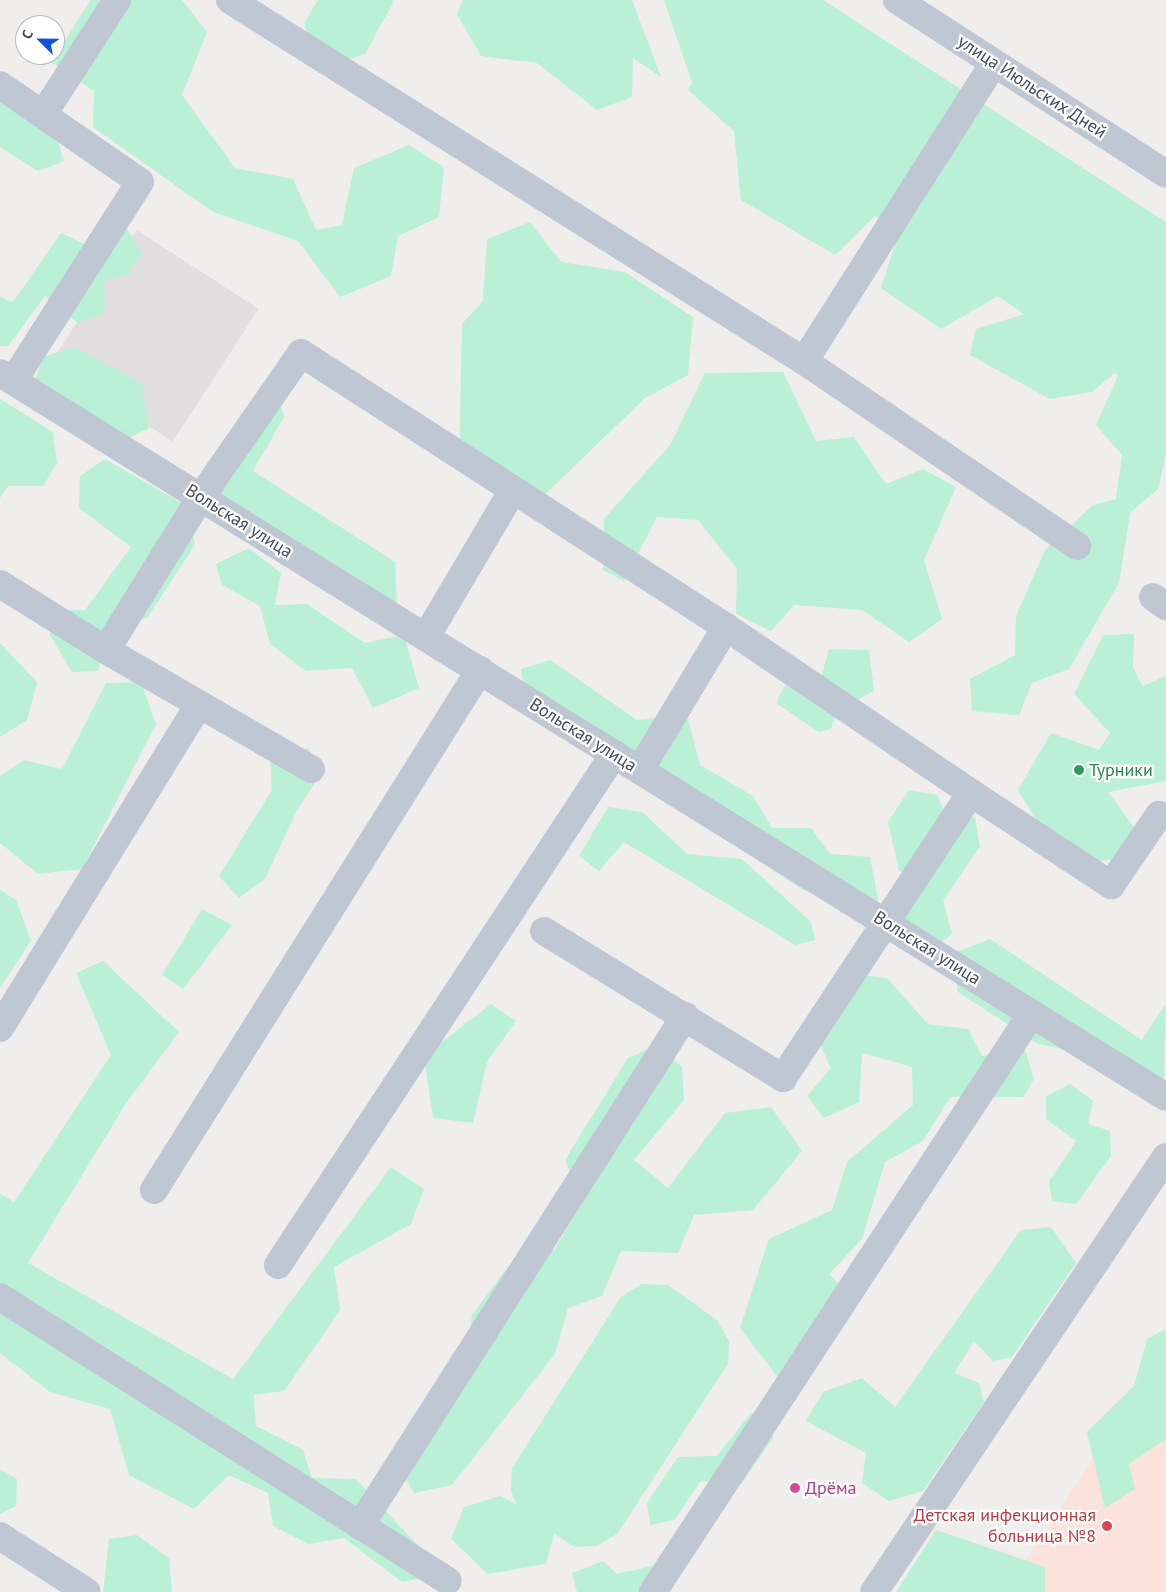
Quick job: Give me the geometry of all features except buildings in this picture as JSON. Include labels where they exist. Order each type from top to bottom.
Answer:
[{"type":"street","points":[[44,114],[118,0]]},
{"type":"street","points":[[230,0],[804,361],[1077,546]]},
{"type":"street","name":"улица Июльских Дней","points":[[897,0],[1166,174]]},
{"type":"street","points":[[804,361],[994,63]]},
{"type":"street","points":[[0,85],[140,182],[6,377]]},
{"type":"street","points":[[106,650],[201,497],[301,353],[726,627],[971,793],[1111,885],[1164,813]]},
{"type":"street","name":"Вольская улица","points":[[6,377],[1166,1096]]},
{"type":"street","points":[[426,637],[513,490]]},
{"type":"street","points":[[0,584],[106,650],[311,769]]},
{"type":"street","points":[[640,770],[726,627]]},
{"type":"street","points":[[154,1190],[480,670]]},
{"type":"street","points":[[0,1028],[200,704]]},
{"type":"street","points":[[278,1265],[614,754]]},
{"type":"street","points":[[544,931],[783,1078],[888,924],[971,793]]},
{"type":"street","points":[[653,1592],[1032,1013]]},
{"type":"street","points":[[360,1526],[685,1016]]},
{"type":"street","points":[[874,1592],[1166,1157]]},
{"type":"street","points":[[0,1297],[360,1526],[451,1588]]},
{"type":"street","points":[[0,1536],[87,1592]]},
{"type":"shaded area","points":[[137,230],[259,309],[173,441],[51,363]]},
{"type":"shaded area","name":"Детская инфекционная больница №8","points":[[1166,1373],[1166,1592],[1005,1592],[1092,1461]]},
{"type":"green space","points":[[91,0],[182,0],[207,32],[182,95],[235,168],[293,179],[316,230],[342,225],[354,168],[409,145],[444,167],[439,217],[398,236],[391,276],[340,297],[298,241],[213,212],[93,127],[94,91],[55,65],[65,65],[65,40]]},
{"type":"green space","points":[[318,0],[392,0],[393,3],[365,54],[318,70],[304,23]]},
{"type":"green space","points":[[463,0],[632,0],[661,77],[633,58],[632,97],[597,110],[537,63],[481,56],[457,14]]},
{"type":"green space","points":[[664,0],[823,0],[1166,222],[1166,455],[1158,489],[1130,513],[1119,583],[1069,669],[1032,683],[1019,715],[972,711],[970,679],[1015,655],[1016,616],[1045,550],[1093,505],[1116,499],[1122,455],[1096,425],[1118,376],[1114,373],[1092,392],[1050,399],[970,355],[976,329],[1024,314],[998,296],[941,329],[881,288],[899,233],[875,216],[835,255],[741,200],[734,131],[688,90],[692,83]]},
{"type":"green space","points":[[0,101],[53,126],[64,161],[38,171],[0,147]]},
{"type":"green space","points":[[530,222],[561,262],[625,272],[693,317],[688,375],[645,398],[528,511],[459,465],[462,324],[483,301],[487,239]]},
{"type":"green space","points":[[126,227],[142,253],[128,275],[104,280],[105,312],[78,323],[45,296],[8,346],[0,346],[0,297],[13,302],[61,233],[90,247]]},
{"type":"green space","points":[[75,347],[142,384],[149,428],[110,447],[29,398],[43,357]]},
{"type":"green space","points":[[783,372],[816,441],[854,437],[886,484],[923,469],[956,487],[924,560],[942,619],[909,642],[862,610],[794,605],[771,631],[736,614],[737,569],[698,520],[657,517],[624,581],[603,570],[604,519],[670,445],[705,373]]},
{"type":"green space","points":[[279,396],[284,417],[253,471],[395,562],[397,609],[214,512],[212,471]]},
{"type":"green space","points":[[0,399],[53,432],[57,463],[43,486],[8,486],[0,498]]},
{"type":"green space","points":[[105,459],[185,505],[195,545],[147,618],[109,625],[98,671],[72,672],[50,635],[55,610],[85,610],[131,547],[79,508],[80,476]]},
{"type":"green space","points":[[249,548],[281,573],[275,605],[307,604],[365,643],[404,635],[419,688],[373,708],[352,668],[306,671],[270,644],[260,606],[222,585],[216,564]]},
{"type":"green space","points":[[1134,634],[1133,668],[1143,686],[1166,676],[1166,781],[1108,792],[1134,827],[1116,860],[1062,862],[1018,790],[1051,733],[1099,750],[1110,733],[1074,694],[1103,635]]},
{"type":"green space","points":[[0,643],[37,682],[27,720],[0,737]]},
{"type":"green space","points":[[829,649],[869,650],[874,691],[837,711],[831,729],[819,732],[776,703],[785,685],[816,696]]},
{"type":"green space","points":[[550,660],[637,720],[687,715],[700,765],[753,796],[772,828],[811,828],[830,854],[870,857],[878,900],[841,913],[826,893],[803,890],[527,707],[521,669]]},
{"type":"green space","points":[[141,682],[156,724],[82,869],[38,874],[0,843],[0,776],[24,760],[62,769],[106,683]]},
{"type":"green space","points":[[308,748],[318,778],[297,810],[265,879],[239,898],[219,876],[272,790],[270,759]]},
{"type":"green space","points":[[909,790],[937,795],[946,816],[975,817],[980,847],[943,900],[952,934],[923,956],[903,924],[918,885],[899,870],[888,822]]},
{"type":"green space","points":[[608,807],[642,812],[687,854],[742,859],[811,922],[815,940],[795,945],[624,842],[599,871],[579,856]]},
{"type":"green space","points":[[0,890],[16,900],[31,941],[0,988]]},
{"type":"green space","points":[[202,909],[232,925],[183,989],[162,975]]},
{"type":"green space","points":[[990,939],[1142,1040],[1166,1003],[1164,1081],[1091,1055],[1038,1044],[958,992],[951,954]]},
{"type":"green space","points":[[103,961],[179,1032],[127,1102],[28,1263],[233,1379],[391,1167],[424,1189],[411,1224],[334,1267],[340,1310],[284,1391],[254,1395],[256,1426],[303,1450],[312,1478],[356,1479],[421,1549],[421,1578],[402,1582],[344,1538],[309,1544],[273,1526],[268,1493],[229,1475],[194,1509],[129,1475],[110,1409],[50,1392],[0,1353],[0,1194],[14,1202],[111,1055],[76,973]]},
{"type":"green space","points":[[842,973],[887,978],[928,1024],[968,1029],[982,1056],[1025,1050],[1034,1079],[1023,1097],[950,1097],[923,1141],[885,1162],[862,1239],[829,1274],[856,1302],[780,1380],[740,1328],[769,1239],[832,1210],[847,1162],[913,1105],[912,1067],[862,1053],[859,1102],[824,1118],[807,1096],[831,1068],[809,1021]]},
{"type":"green space","points":[[491,1004],[516,1021],[487,1062],[473,1123],[433,1118],[424,1056]]},
{"type":"green space","points":[[654,1047],[682,1066],[684,1100],[634,1160],[668,1188],[725,1113],[771,1107],[802,1151],[753,1210],[694,1215],[678,1253],[621,1251],[602,1296],[568,1308],[555,1354],[452,1485],[414,1493],[393,1458],[465,1367],[472,1315],[504,1272],[554,1250],[582,1203],[565,1160],[628,1058]]},
{"type":"green space","points":[[1070,1084],[1093,1101],[1088,1124],[1110,1131],[1111,1156],[1076,1204],[1052,1201],[1049,1181],[1076,1141],[1046,1119],[1046,1096]]},
{"type":"green space","points":[[1051,1227],[1076,1263],[1012,1357],[993,1361],[974,1341],[954,1373],[979,1383],[984,1402],[923,1491],[889,1501],[862,1483],[866,1453],[806,1421],[823,1392],[862,1378],[895,1407],[1021,1230]]},
{"type":"green space","points":[[641,1284],[668,1285],[717,1320],[729,1341],[728,1364],[617,1534],[597,1546],[575,1547],[554,1534],[546,1564],[488,1574],[451,1539],[464,1507],[500,1496],[517,1505],[511,1491],[512,1468],[621,1297]]},
{"type":"green space","points":[[1166,1329],[1166,1439],[1129,1464],[1135,1489],[1105,1508],[1087,1432],[1134,1386],[1147,1339]]},
{"type":"green space","points":[[751,1413],[774,1416],[773,1438],[741,1484],[701,1481],[674,1520],[650,1525],[647,1503],[678,1457],[717,1456]]},
{"type":"green space","points":[[0,1469],[17,1479],[16,1506],[0,1514]]},
{"type":"green space","points":[[936,1530],[1045,1567],[1045,1592],[896,1592]]},
{"type":"green space","points":[[137,1535],[169,1558],[172,1592],[103,1592],[109,1539]]},
{"type":"green space","points":[[603,1561],[617,1574],[660,1564],[668,1592],[577,1592],[572,1573]]},
{"type":"place","name":"Турники","points":[[1079,770]]},
{"type":"place","name":"Дрёма","points":[[795,1488]]},
{"type":"place","name":"Детская инфекционная больница №8","points":[[1107,1526]]}]
